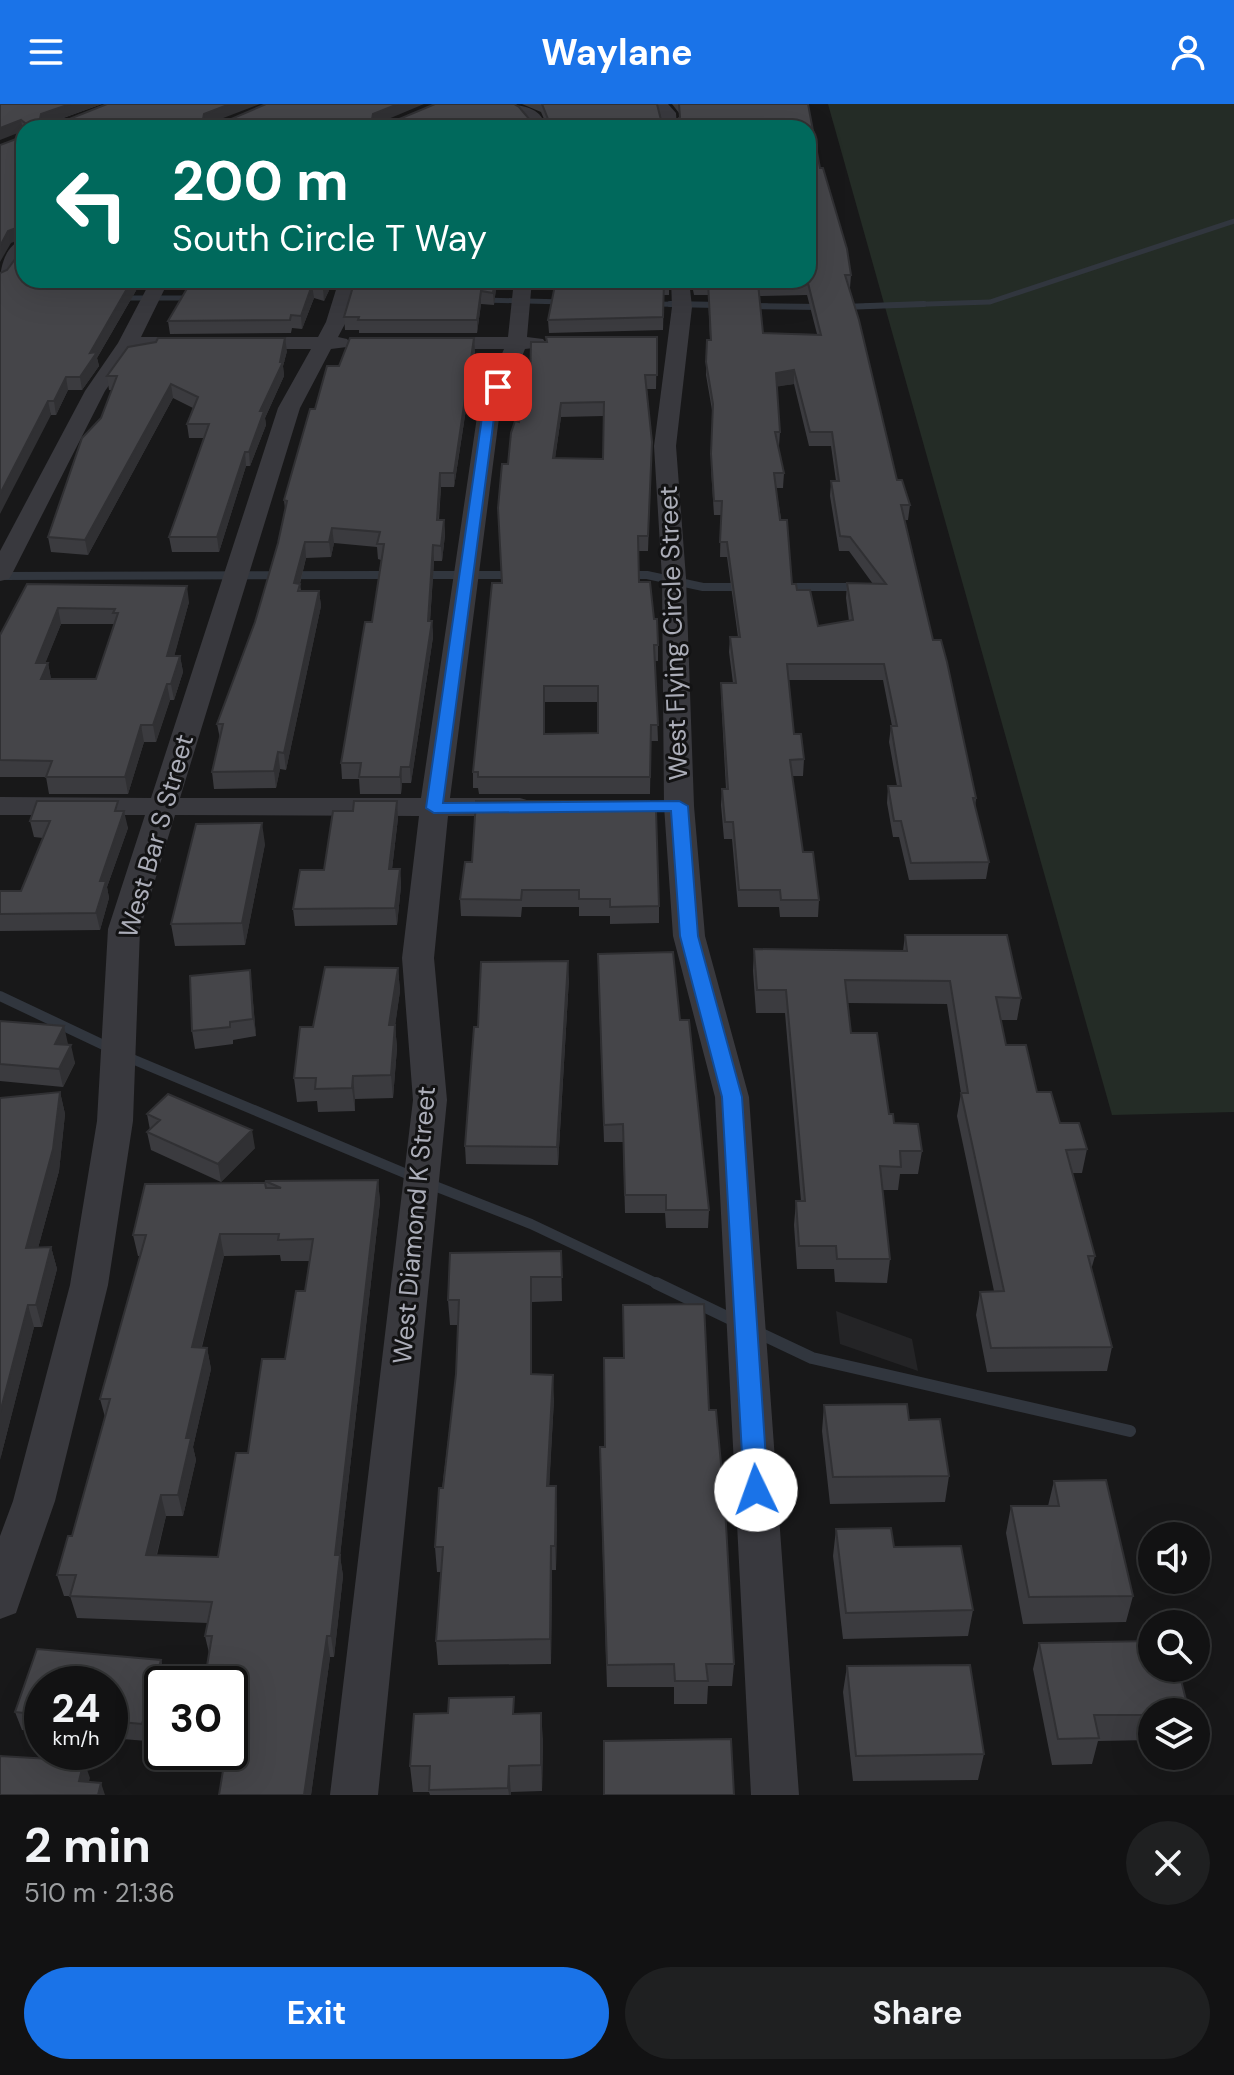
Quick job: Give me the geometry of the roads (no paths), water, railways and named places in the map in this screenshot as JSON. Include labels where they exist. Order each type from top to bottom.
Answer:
[{"type":"street","points":[[502,104],[526,112],[535,120]]},
{"type":"street","points":[[0,574],[95,391],[128,343],[156,288]]},
{"type":"street","name":"West Bar S Street","points":[[0,1599],[34,1501],[89,1285],[115,1121],[124,929],[289,408],[339,343],[336,322],[346,288]]},
{"type":"street","name":"West Diamond K Street","points":[[354,1795],[430,1100],[418,958],[434,808],[489,410],[517,343],[522,288]]},
{"type":"street","name":"West Flying Circle Street","points":[[681,288],[682,307],[667,341],[665,446],[674,578],[664,806],[689,936],[732,1097],[775,1795]]},
{"type":"street","points":[[413,343],[564,342]]},
{"type":"street","points":[[128,343],[339,343]]},
{"type":"street","points":[[0,806],[542,807]]},
{"type":"waterway","points":[[902,305],[990,302],[1234,221]]},
{"type":"waterway","points":[[119,298],[192,298]]},
{"type":"waterway","points":[[483,300],[564,302]]},
{"type":"waterway","points":[[655,304],[720,305],[670,304]]},
{"type":"waterway","points":[[902,305],[924,304]]},
{"type":"waterway","points":[[843,307],[902,305]]},
{"type":"waterway","points":[[865,306],[902,305]]},
{"type":"waterway","points":[[767,306],[751,306],[820,307]]},
{"type":"waterway","points":[[0,576],[388,575]]},
{"type":"waterway","points":[[422,575],[512,575]]},
{"type":"waterway","points":[[626,575],[647,575],[703,587],[742,587]]},
{"type":"waterway","points":[[785,587],[858,587]]},
{"type":"waterway","points":[[0,996],[112,1049]]},
{"type":"waterway","points":[[125,1056],[414,1177]]},
{"type":"waterway","points":[[427,1183],[531,1224],[660,1285]]},
{"type":"waterway","points":[[656,1283],[735,1321]]},
{"type":"waterway","points":[[755,1331],[812,1358],[1130,1431]]}]
